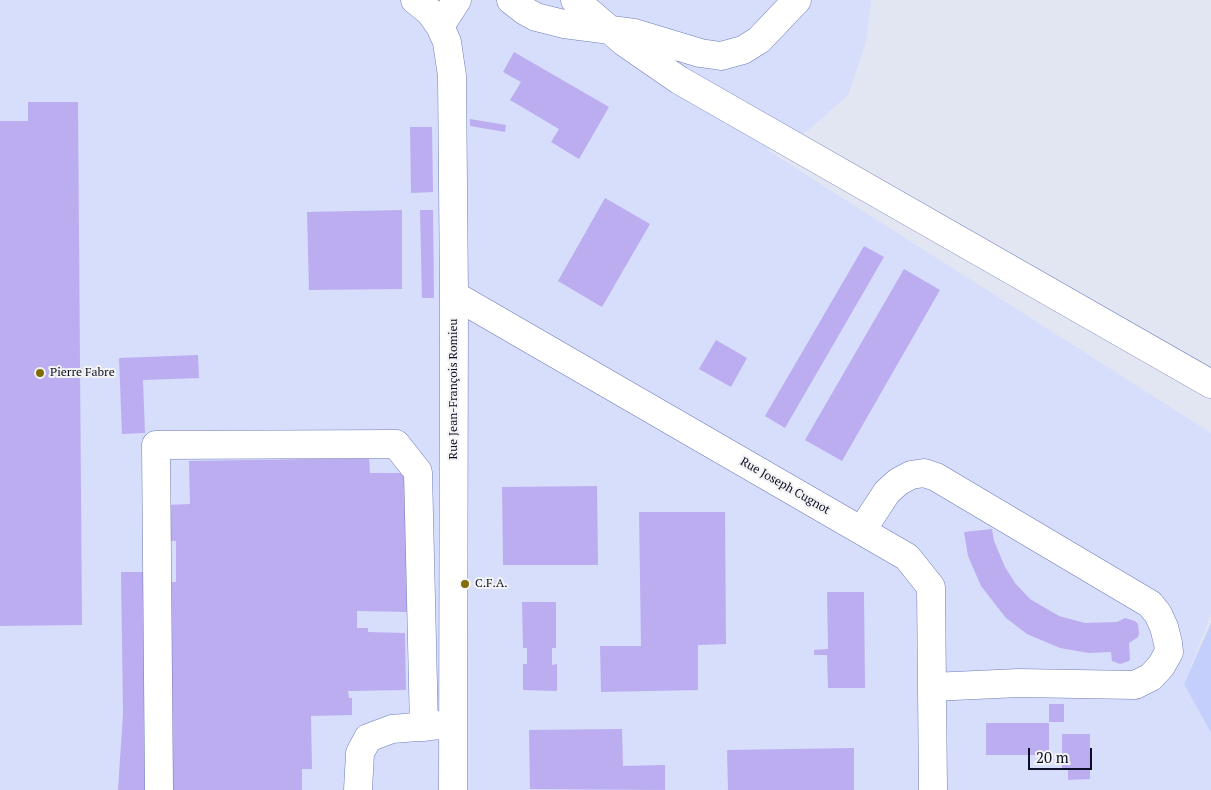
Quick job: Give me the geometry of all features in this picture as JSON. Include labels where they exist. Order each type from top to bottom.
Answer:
[{"type":"street","points":[[440,26],[456,0]]},
{"type":"street","points":[[511,0],[536,17],[564,24],[634,34],[700,53],[721,56],[743,50],[759,40],[797,0]]},
{"type":"street","points":[[538,0],[550,6],[558,6],[569,0]]},
{"type":"street","points":[[575,0],[609,30],[653,63],[680,80],[1211,384]]},
{"type":"street","name":"Rue Jean-François Romieu","points":[[421,2],[440,26],[447,42],[452,76],[454,295],[453,790]]},
{"type":"street","name":"Rue Joseph Cugnot","points":[[454,295],[908,557],[931,587],[933,790]]},
{"type":"street","points":[[159,790],[156,445],[396,444],[418,472],[424,727]]},
{"type":"street","points":[[862,530],[887,492],[898,482],[911,475],[924,473],[936,477],[1150,604],[1161,620],[1168,643],[1169,652],[1161,666],[1151,677],[1135,685],[1019,683],[932,687]]},
{"type":"street","points":[[358,790],[360,752],[368,738],[392,729],[453,725]]},
{"type":"shaded area","points":[[0,0],[871,0],[866,42],[848,95],[806,132],[767,150],[1211,433],[1211,614],[1184,684],[1211,733],[1211,790],[0,790]]},
{"type":"shaded area","points":[[1211,623],[1211,733],[1184,684]]},
{"type":"building","points":[[514,52],[609,107],[579,159],[551,142],[559,129],[510,100],[521,82],[503,72]]},
{"type":"building","name":"Pierre Fabre","points":[[28,102],[78,102],[82,625],[0,626],[0,121],[28,121]]},
{"type":"building","points":[[470,119],[506,125],[505,132],[470,126]]},
{"type":"building","points":[[410,127],[432,127],[433,192],[411,193]]},
{"type":"building","points":[[605,198],[650,224],[602,307],[558,281]]},
{"type":"building","points":[[402,210],[402,289],[309,290],[307,212]]},
{"type":"building","points":[[420,210],[433,210],[434,298],[422,298]]},
{"type":"building","points":[[864,246],[884,257],[785,428],[765,416]]},
{"type":"building","points":[[904,269],[940,290],[842,461],[805,440]]},
{"type":"building","points":[[716,340],[747,358],[731,387],[699,369]]},
{"type":"building","points":[[198,355],[199,378],[143,380],[145,433],[122,434],[119,358]]},
{"type":"building","points":[[369,458],[370,473],[406,473],[407,612],[357,611],[357,628],[368,628],[368,632],[405,633],[406,690],[348,691],[349,698],[352,698],[352,715],[311,716],[312,769],[302,769],[302,790],[165,790],[167,582],[176,582],[176,541],[166,541],[166,505],[190,504],[189,461]]},
{"type":"building","points":[[597,486],[598,565],[503,565],[502,487]]},
{"type":"building","points":[[639,512],[725,512],[726,644],[698,645],[698,690],[601,692],[600,646],[641,646]]},
{"type":"building","points":[[992,529],[994,541],[1005,567],[1015,583],[1030,599],[1059,616],[1085,623],[1117,622],[1125,618],[1135,621],[1138,624],[1139,633],[1138,637],[1129,643],[1129,661],[1120,664],[1112,661],[1111,652],[1089,653],[1060,648],[1027,634],[1006,618],[981,586],[968,556],[964,532]]},
{"type":"building","points":[[121,572],[152,572],[151,790],[118,790],[123,714]]},
{"type":"building","points":[[827,592],[864,592],[865,688],[828,688],[827,655],[814,655],[814,650],[828,649]]},
{"type":"building","points":[[522,602],[556,602],[556,648],[552,648],[552,665],[557,664],[557,691],[523,690],[523,664],[527,664],[527,648],[523,648]]},
{"type":"building","points":[[1049,704],[1064,704],[1064,722],[1049,722]]},
{"type":"building","points":[[986,723],[1049,723],[1049,755],[986,755]]},
{"type":"building","points":[[622,729],[623,766],[665,765],[665,790],[530,789],[529,730]]},
{"type":"building","points":[[1062,734],[1090,734],[1090,779],[1068,780],[1068,769],[1062,769]]},
{"type":"building","points":[[854,748],[854,790],[728,790],[727,750]]},
{"type":"place","name":"Pierre Fabre","points":[[40,373]]},
{"type":"place","name":"C.F.A.","points":[[465,584]]}]
